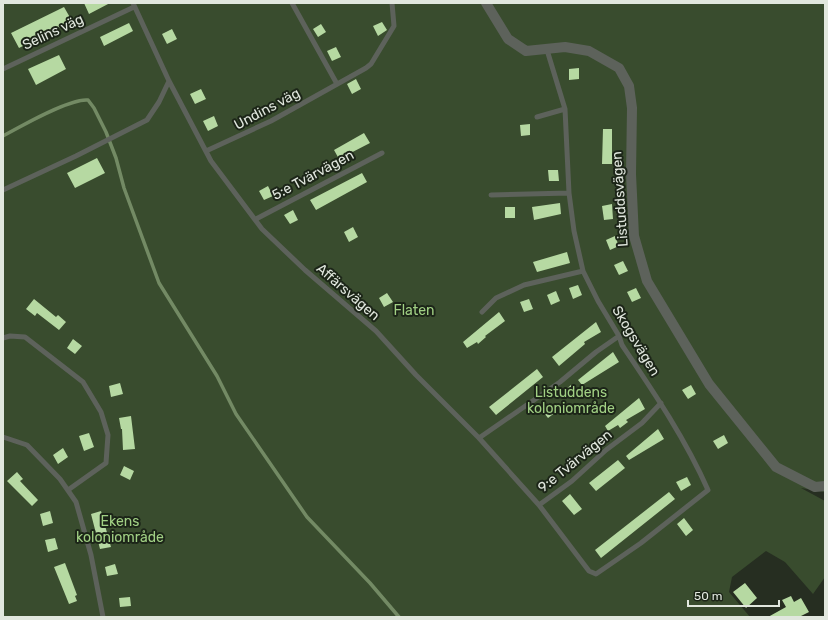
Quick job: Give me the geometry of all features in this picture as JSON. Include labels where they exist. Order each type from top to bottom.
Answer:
[{"type":"street","name":"Listuddsvägen","points":[[486,3],[508,39],[526,51],[565,47],[589,51],[618,68],[629,86],[632,108],[631,174],[634,236],[647,281],[709,384],[776,467],[814,487],[825,486]]},
{"type":"lane","points":[[292,3],[337,84]]},
{"type":"lane","name":"Undins väg","points":[[206,151],[271,121],[371,64],[394,26],[392,3]]},
{"type":"lane","name":"Selins väg","points":[[3,69],[134,5]]},
{"type":"lane","name":"Affärsvägen","points":[[134,5],[169,81],[206,151],[262,228],[305,270],[376,331],[416,375],[480,438],[539,504],[589,571]]},
{"type":"lane","name":"Skogsvägen","points":[[546,50],[564,109],[569,193],[583,271],[598,301],[620,336],[622,344],[661,403],[696,463],[708,490],[641,543],[596,574],[589,571]]},
{"type":"lane","points":[[3,190],[103,143],[147,120],[159,102],[169,81]]},
{"type":"lane","points":[[537,117],[564,109]]},
{"type":"lane","name":"5:e Tvärvägen","points":[[256,219],[382,153]]},
{"type":"lane","points":[[491,195],[569,193]]},
{"type":"lane","points":[[482,312],[496,298],[524,285],[583,271]]},
{"type":"lane","points":[[3,338],[10,336],[26,338],[45,351],[82,382],[101,412],[108,435],[106,463],[68,490]]},
{"type":"lane","points":[[480,438],[560,382],[596,352],[620,336]]},
{"type":"lane","name":"9:e Tvärvägen","points":[[539,504],[572,481],[606,450],[642,423],[661,403]]},
{"type":"lane","points":[[3,437],[27,445],[60,479],[76,502],[91,555],[103,617]]},
{"type":"green space","name":"Flaten","points":[[3,3],[825,3],[825,492],[801,488],[825,501],[825,577],[813,594],[785,562],[766,551],[732,577],[729,592],[750,617],[3,617]]},
{"type":"building","points":[[84,3],[110,3],[89,14]]},
{"type":"building","points":[[64,7],[72,21],[19,48],[11,33]]},
{"type":"building","points":[[382,22],[387,30],[378,36],[373,26]]},
{"type":"building","points":[[129,23],[133,31],[104,46],[100,37]]},
{"type":"building","points":[[321,24],[326,32],[318,37],[313,29]]},
{"type":"building","points":[[172,29],[177,39],[167,44],[162,34]]},
{"type":"building","points":[[336,47],[341,57],[332,61],[327,51]]},
{"type":"building","points":[[59,55],[66,69],[36,85],[28,69]]},
{"type":"building","points":[[579,68],[579,79],[569,80],[569,69]]},
{"type":"building","points":[[356,79],[361,89],[352,94],[347,84]]},
{"type":"building","points":[[201,89],[206,99],[195,104],[190,94]]},
{"type":"building","points":[[214,116],[218,126],[208,131],[203,121]]},
{"type":"building","points":[[530,124],[530,135],[521,136],[520,125]]},
{"type":"building","points":[[603,129],[612,129],[612,164],[602,164]]},
{"type":"building","points":[[364,133],[370,143],[339,159],[334,150]]},
{"type":"building","points":[[97,158],[105,173],[75,188],[67,173]]},
{"type":"building","points":[[548,170],[558,170],[559,181],[549,181]]},
{"type":"building","points":[[362,173],[367,182],[316,210],[310,200]]},
{"type":"building","points":[[268,186],[273,196],[264,200],[259,191]]},
{"type":"building","points":[[560,203],[561,214],[534,220],[532,207]]},
{"type":"building","points":[[612,204],[613,219],[604,220],[602,206]]},
{"type":"building","points":[[505,207],[515,207],[515,218],[505,218]]},
{"type":"building","points":[[293,210],[298,220],[290,224],[284,215]]},
{"type":"building","points":[[353,227],[358,237],[349,242],[344,232]]},
{"type":"building","points":[[615,236],[619,246],[610,250],[606,240]]},
{"type":"building","points":[[567,252],[570,263],[537,272],[533,262]]},
{"type":"building","points":[[623,261],[628,271],[619,275],[614,265]]},
{"type":"building","points":[[578,285],[582,295],[573,299],[569,288]]},
{"type":"building","points":[[636,288],[641,298],[632,302],[627,292]]},
{"type":"building","points":[[556,291],[560,301],[551,305],[547,295]]},
{"type":"building","points":[[387,293],[393,302],[384,307],[379,298]]},
{"type":"building","points":[[34,299],[56,317],[58,315],[66,322],[59,330],[37,313],[35,316],[26,309]]},
{"type":"building","points":[[529,299],[533,309],[524,312],[520,302]]},
{"type":"building","points":[[499,312],[505,321],[485,336],[486,337],[478,344],[477,342],[467,348],[463,342]]},
{"type":"building","points":[[596,322],[601,332],[584,342],[585,344],[559,366],[552,357]]},
{"type":"building","points":[[73,339],[82,346],[75,354],[67,348]]},
{"type":"building","points":[[613,352],[619,362],[582,385],[578,380]]},
{"type":"building","points":[[537,369],[543,377],[496,415],[489,407]]},
{"type":"building","points":[[120,383],[123,394],[111,397],[109,386]]},
{"type":"building","points":[[571,385],[578,393],[571,399],[564,391]]},
{"type":"building","points":[[691,385],[696,394],[688,399],[682,390]]},
{"type":"building","points":[[639,398],[645,409],[626,420],[628,422],[620,428],[618,425],[608,431],[605,426]]},
{"type":"building","points":[[549,403],[556,412],[548,418],[541,409]]},
{"type":"building","points":[[131,416],[135,449],[123,450],[122,429],[119,418]]},
{"type":"building","points":[[658,429],[664,439],[629,460],[626,456]]},
{"type":"building","points":[[89,433],[94,447],[84,451],[79,436]]},
{"type":"building","points":[[724,435],[728,443],[718,449],[713,441]]},
{"type":"building","points":[[63,448],[68,457],[58,464],[53,455]]},
{"type":"building","points":[[618,460],[625,468],[596,491],[589,483]]},
{"type":"building","points":[[124,466],[134,471],[130,480],[120,475]]},
{"type":"building","points":[[17,472],[23,479],[20,481],[38,500],[32,506],[7,481]]},
{"type":"building","points":[[687,477],[691,485],[681,491],[676,482]]},
{"type":"building","points":[[669,492],[675,499],[601,558],[595,550]]},
{"type":"building","points":[[570,494],[582,509],[574,515],[562,501]]},
{"type":"building","points":[[50,511],[53,523],[43,526],[40,514]]},
{"type":"building","points":[[101,511],[111,547],[100,549],[91,514]]},
{"type":"building","points":[[684,518],[693,530],[686,536],[677,524]]},
{"type":"building","points":[[55,538],[58,549],[48,552],[45,540]]},
{"type":"building","points":[[65,563],[77,595],[75,596],[77,601],[69,604],[54,567]]},
{"type":"building","points":[[115,564],[118,574],[107,576],[105,567]]},
{"type":"building","points":[[745,583],[757,598],[746,608],[733,592]]},
{"type":"building","points":[[791,596],[794,602],[801,598],[809,612],[799,617],[768,617],[786,607],[782,600]]},
{"type":"building","points":[[130,597],[131,606],[120,607],[119,598]]},
{"type":"waterway","points":[[3,136],[58,108],[70,103],[88,100],[94,108],[106,132],[116,158],[124,188],[159,283],[217,376],[236,414],[307,517],[370,583],[399,617]]},
{"type":"park label","name":"Listuddens koloniområde","points":[[571,400]]},
{"type":"park label","name":"Ekens koloniområde","points":[[120,530]]}]
